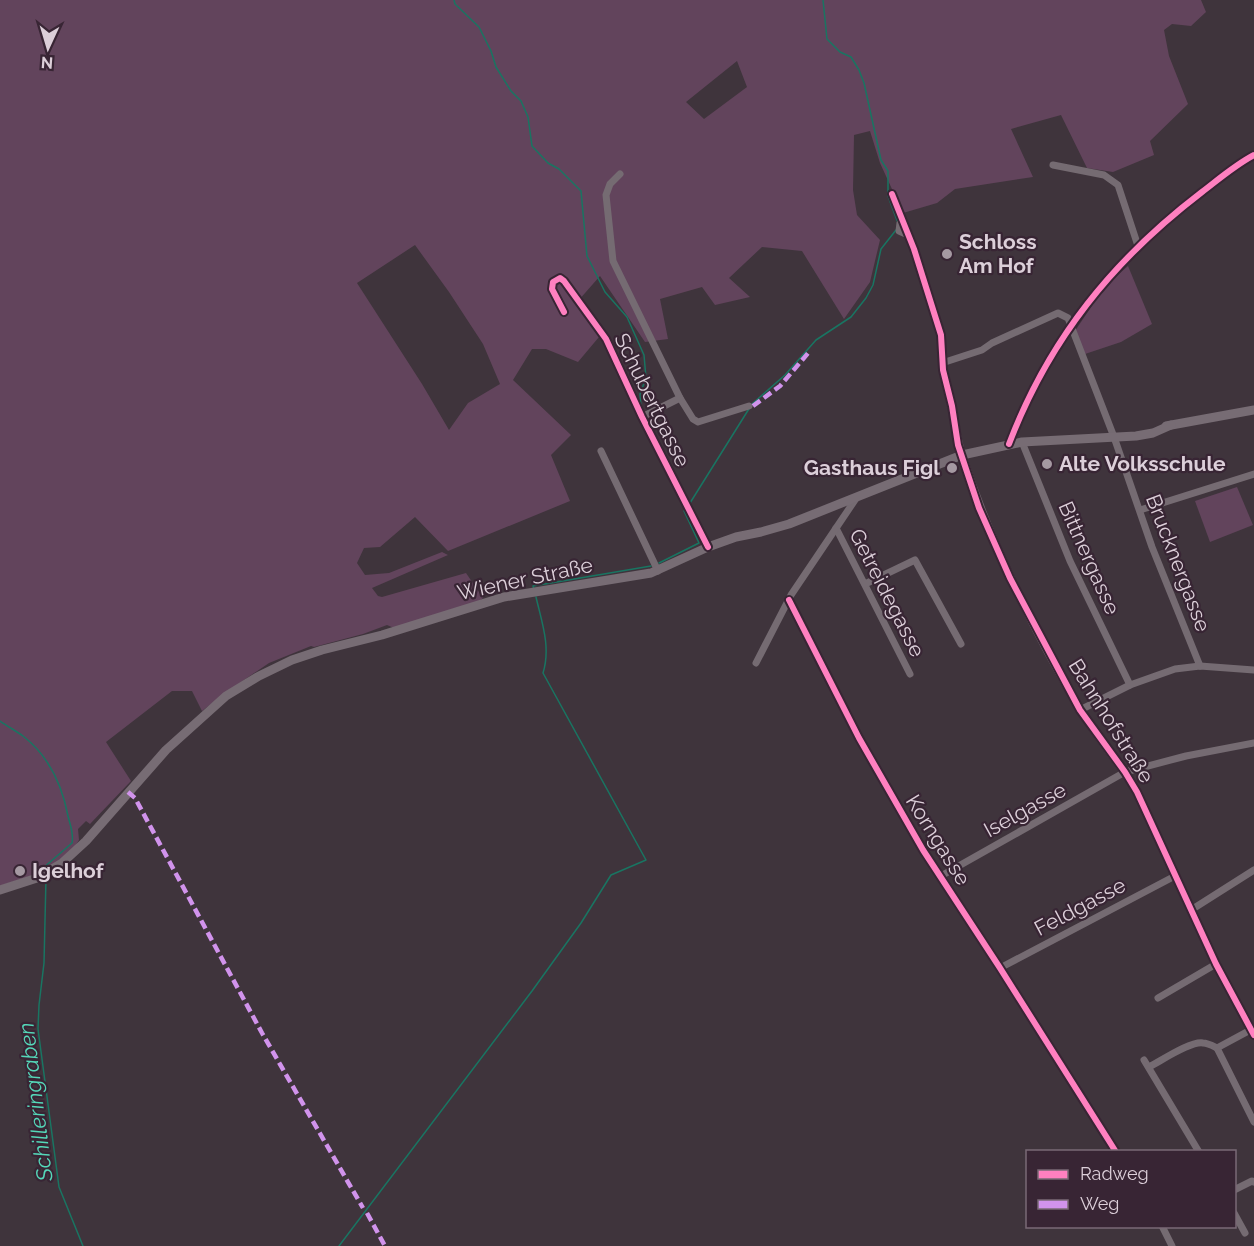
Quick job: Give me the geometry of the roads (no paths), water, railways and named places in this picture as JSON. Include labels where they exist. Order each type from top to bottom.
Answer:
[{"type":"main road","name":"Wiener Straße","points":[[0,890],[37,878],[56,868],[86,841],[166,750],[226,696],[259,676],[306,654],[382,635],[490,601],[631,577],[736,537],[789,524],[962,455],[1022,442],[1114,437],[1137,430],[1254,410]]},
{"type":"street","points":[[1009,444],[1021,412],[1070,326],[1101,285],[1138,246],[1191,201],[1254,155]]},
{"type":"street","points":[[1053,165],[1104,175],[1118,185],[1138,246]]},
{"type":"street","points":[[620,174],[610,184],[606,195],[613,261],[680,398],[693,419],[698,422],[749,406]]},
{"type":"street","points":[[892,194],[941,335],[942,363],[962,455]]},
{"type":"street","name":"Schubertgasse","points":[[564,312],[552,289],[553,282],[560,278],[606,339],[708,547]]},
{"type":"street","points":[[942,363],[982,350],[992,343],[1058,313],[1068,318],[1070,326]]},
{"type":"street","name":"Brucknergasse","points":[[1070,326],[1114,437],[1152,548],[1200,666]]},
{"type":"street","points":[[644,416],[680,398]]},
{"type":"street","name":"Bittnergasse","points":[[1022,442],[1070,561],[1130,685]]},
{"type":"street","points":[[601,452],[656,567]]},
{"type":"street","name":"Bahnhofstraße","points":[[962,455],[979,508],[1010,578],[1080,710],[1137,792],[1216,964],[1253,1031]]},
{"type":"street","points":[[1140,510],[1254,474]]},
{"type":"street","points":[[756,663],[789,600],[858,496]]},
{"type":"street","name":"Getreidegasse","points":[[836,528],[910,674]]},
{"type":"street","points":[[865,584],[915,560],[961,644]]},
{"type":"street","name":"Korngasse","points":[[789,600],[859,738],[923,850],[1115,1150]]},
{"type":"street","points":[[1080,710],[1130,685],[1175,669],[1200,666],[1254,670]]},
{"type":"street","name":"Iselgasse","points":[[941,876],[1125,772],[1186,756],[1254,743]]},
{"type":"street","points":[[1191,910],[1254,870]]},
{"type":"street","name":"Feldgasse","points":[[1000,968],[1175,876]]},
{"type":"street","points":[[1158,998],[1216,964]]},
{"type":"street","points":[[1217,1048],[1253,1031]]},
{"type":"street","points":[[1149,1067],[1201,1042],[1217,1048],[1254,1122]]},
{"type":"street","points":[[1144,1060],[1198,1150]]},
{"type":"street","points":[[1236,1189],[1253,1179]]},
{"type":"street","points":[[1236,1217],[1245,1233]]},
{"type":"street","points":[[1163,1228],[1172,1246]]},
{"type":"waterway","points":[[454,0],[455,4],[479,27],[496,67],[511,91],[521,101],[528,117],[532,146],[581,191],[587,256],[605,292],[627,317],[644,355],[646,378],[640,394],[641,407]]},
{"type":"waterway","points":[[823,0],[827,39],[840,52],[851,57],[864,83],[881,160],[888,171],[888,196],[898,223]]},
{"type":"waterway","points":[[690,503],[752,404],[785,375],[816,340],[851,317],[866,298],[873,285],[881,249],[896,230]]},
{"type":"waterway","points":[[659,563],[699,543],[684,511],[686,509]]},
{"type":"waterway","points":[[534,590],[533,586],[651,566]]},
{"type":"waterway","points":[[339,1246],[532,991],[581,923],[611,875],[646,860],[543,673],[546,644],[536,597]]},
{"type":"waterway","name":"Schilleringraben","points":[[0,721],[23,736],[40,753],[58,782],[65,804],[72,832],[72,843],[42,869]]},
{"type":"waterway","name":"Schilleringraben","points":[[46,878],[44,963],[38,1029],[59,1187],[83,1246]]},
{"type":"place","name":"Schloss Am Hof","points":[[947,254]]},
{"type":"place","name":"Alte Volksschule","points":[[1047,464]]},
{"type":"place","name":"Gasthaus Figl","points":[[952,468]]},
{"type":"place","name":"Igelhof","points":[[20,871]]}]
